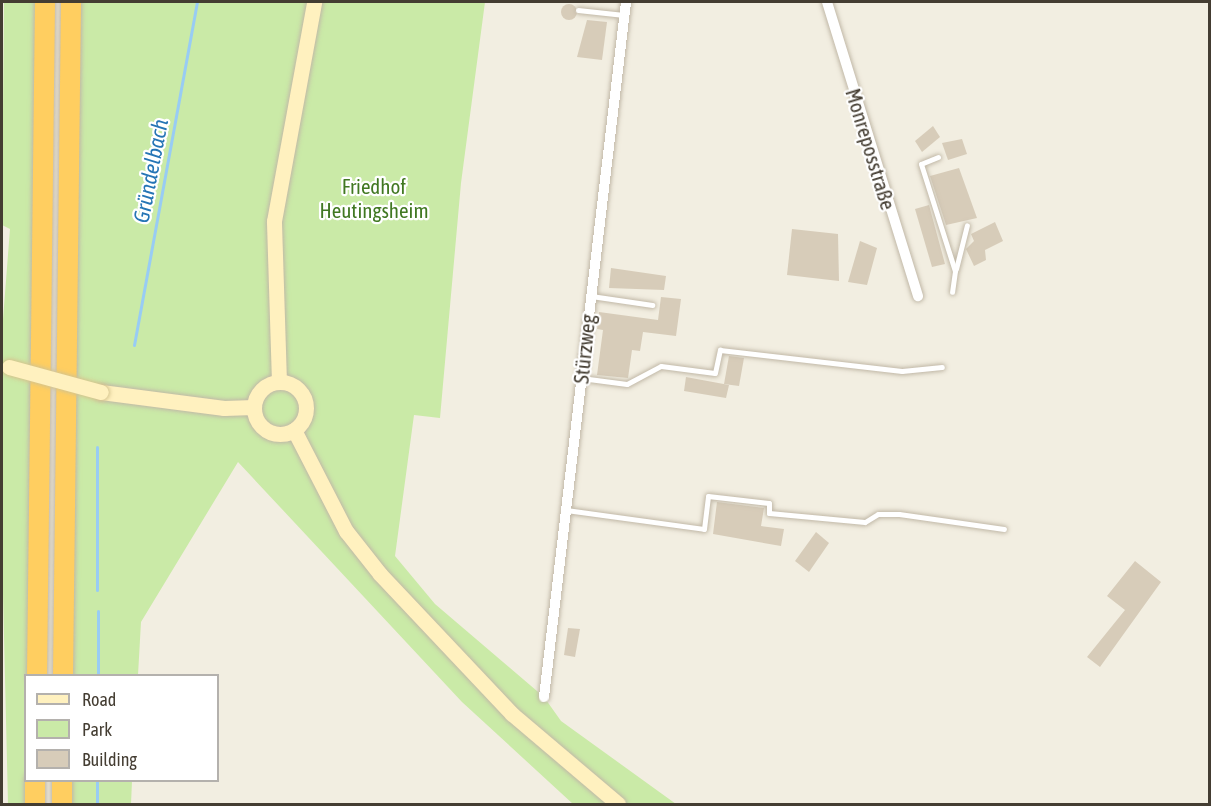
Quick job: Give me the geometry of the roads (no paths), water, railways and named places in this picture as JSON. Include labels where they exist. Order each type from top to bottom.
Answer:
[{"type":"highway","points":[[37,674],[45,2]]},
{"type":"highway","points":[[63,674],[71,2]]},
{"type":"highway","points":[[35,782],[35,804]]},
{"type":"highway","points":[[62,782],[62,804]]},
{"type":"main road","points":[[279,382],[274,221],[314,2]]},
{"type":"main road","points":[[5,366],[101,392],[224,408],[254,407]]},
{"type":"main road","points":[[294,430],[270,432],[258,422],[254,407],[264,387],[279,382],[297,388],[305,405],[294,430],[330,503],[374,567],[512,714],[618,804]]},
{"type":"street","name":"Stürzweg","points":[[544,697],[626,2]]},
{"type":"street","name":"Monreposstraße","points":[[827,2],[918,296]]},
{"type":"lane","points":[[578,10],[624,15]]},
{"type":"lane","points":[[938,157],[921,164],[955,271]]},
{"type":"lane","points":[[952,292],[967,225]]},
{"type":"lane","points":[[590,296],[652,305]]},
{"type":"lane","points":[[581,378],[627,384],[661,366],[715,373],[720,350],[902,371],[942,367]]},
{"type":"lane","points":[[566,510],[704,529],[708,496],[769,504],[769,513],[865,522],[878,514],[899,514],[1004,529]]},
{"type":"waterway","name":"Gründelbach","points":[[134,345],[197,2]]},
{"type":"waterway","name":"Gründelbach","points":[[97,447],[97,590]]},
{"type":"waterway","name":"Gründelbach","points":[[98,611],[98,674]]},
{"type":"waterway","name":"Gründelbach","points":[[97,782],[97,804]]},
{"type":"park label","name":"Friedhof Heutingsheim","points":[[374,198]]}]
